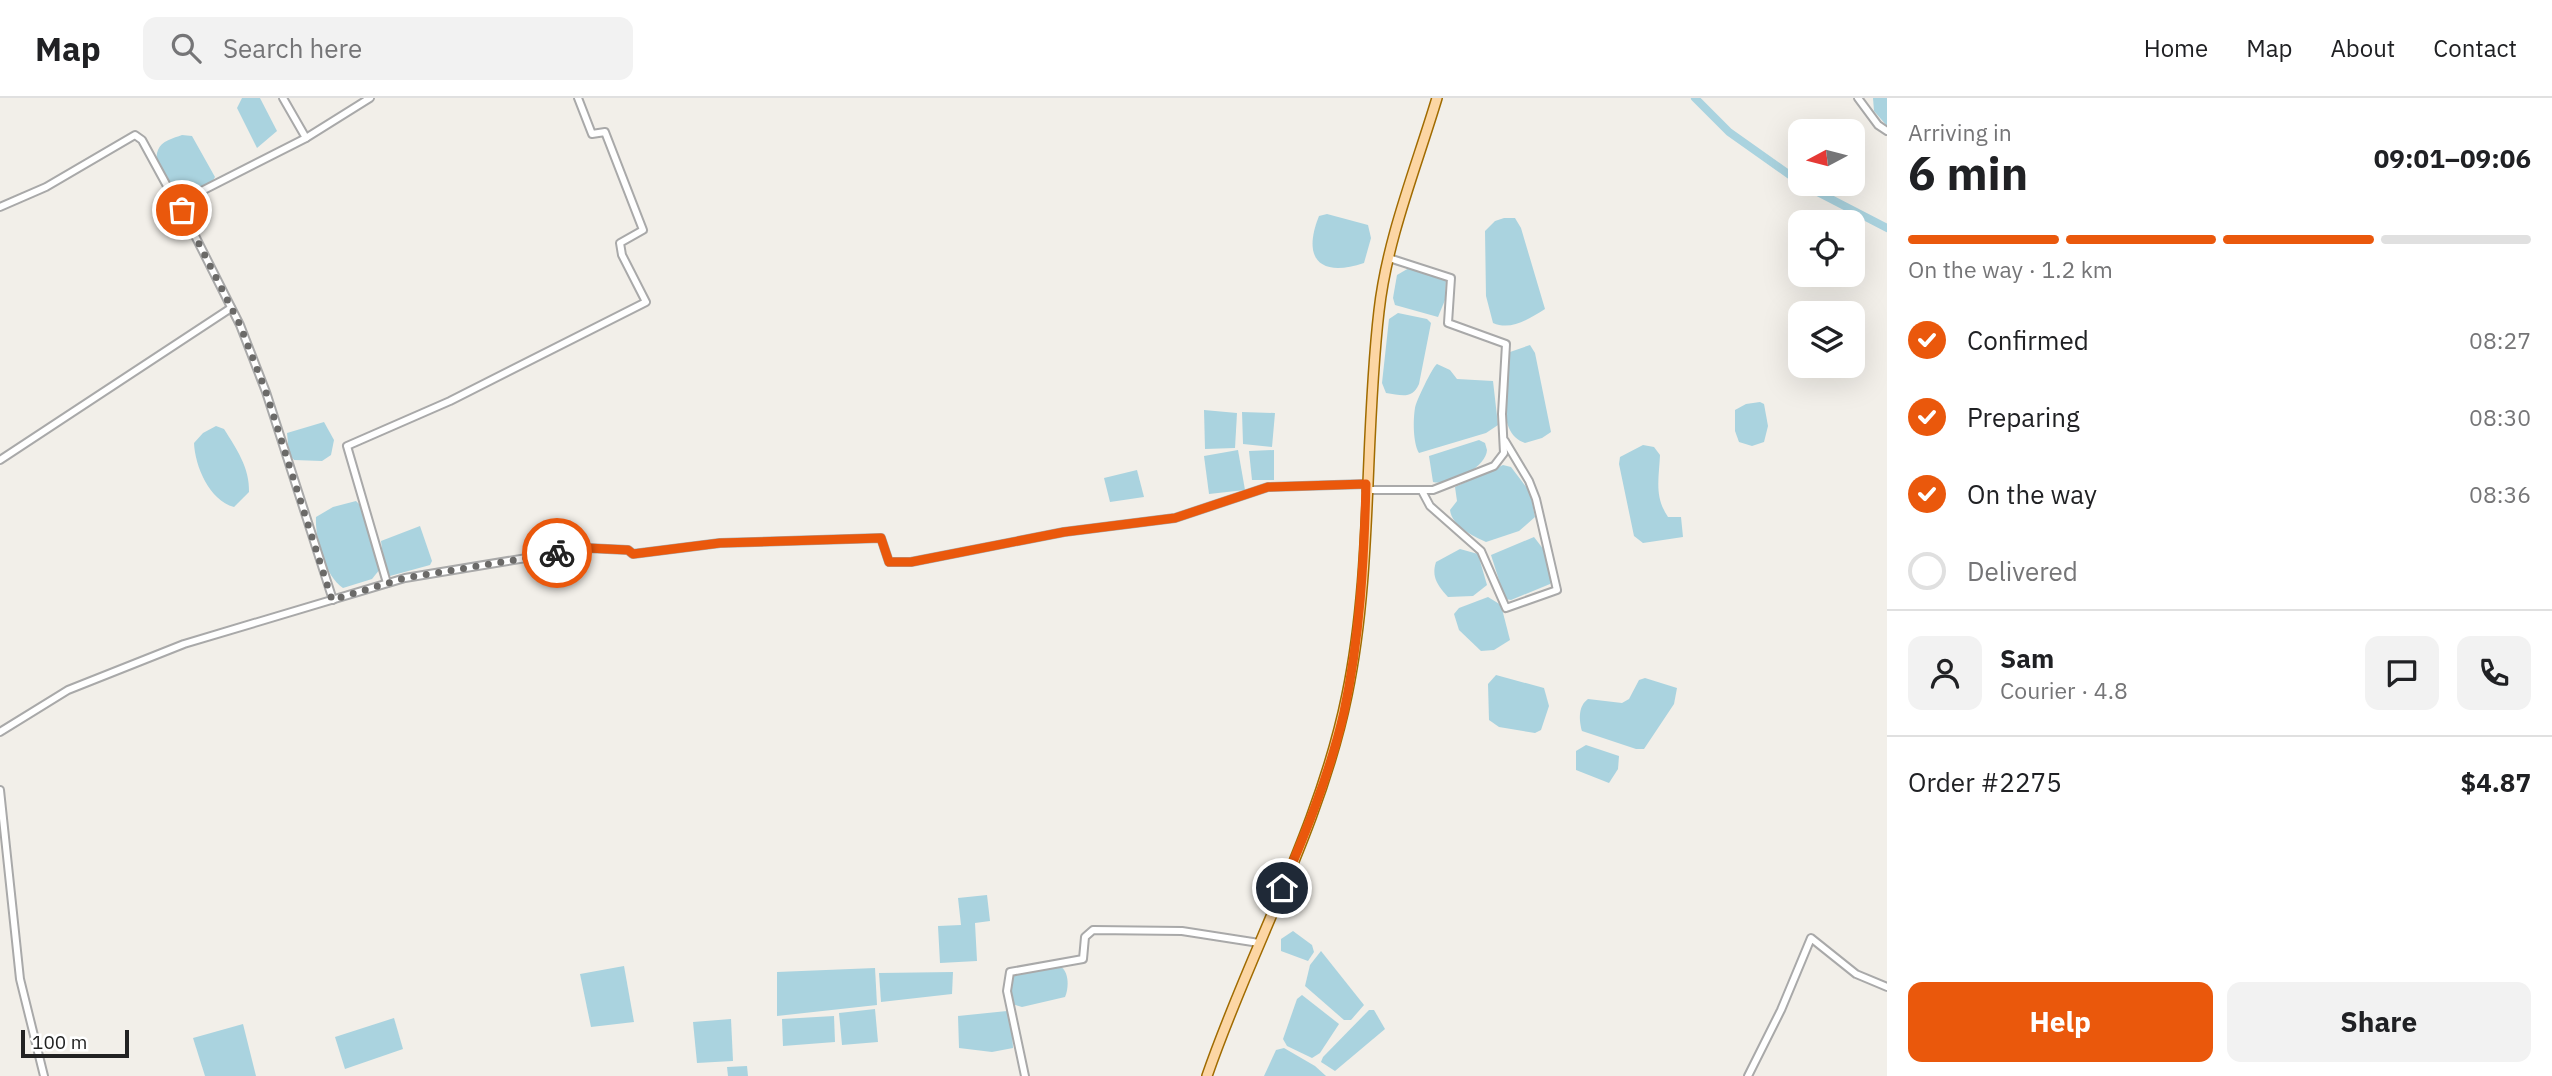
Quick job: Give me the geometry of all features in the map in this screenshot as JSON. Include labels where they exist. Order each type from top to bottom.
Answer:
[{"type":"main road","points":[[1207,1076],[1303,840],[1343,714],[1358,626],[1377,330],[1389,258],[1437,98]]},
{"type":"street","points":[[283,98],[306,138]]},
{"type":"street","points":[[177,200],[211,187],[306,138],[370,98]]},
{"type":"street","points":[[387,583],[347,446],[450,401],[646,302],[622,255],[620,243],[643,230],[605,132],[592,134],[578,98]]},
{"type":"street","points":[[1858,98],[1878,125],[1887,131]]},
{"type":"street","points":[[0,207],[46,187],[135,135],[142,140],[167,188],[177,200],[231,308],[266,392],[332,600]]},
{"type":"street","points":[[0,732],[68,690],[184,644],[387,583],[587,548],[628,550],[633,554],[720,543],[881,538],[889,562],[911,562],[1064,532],[1175,518],[1268,487],[1366,487],[1422,491],[1449,485],[1494,466],[1504,453],[1502,400],[1506,344],[1448,323],[1451,278],[1389,258]]},
{"type":"street","points":[[0,460],[231,308]]},
{"type":"street","points":[[1422,491],[1430,506],[1480,551],[1506,608],[1557,590],[1536,499],[1529,481],[1504,440]]},
{"type":"street","points":[[0,790],[20,979],[44,1076]]},
{"type":"street","points":[[1025,1076],[1007,991],[1010,972],[1083,960],[1085,937],[1093,930],[1182,932],[1259,943]]},
{"type":"street","points":[[1748,1076],[1811,938],[1856,974],[1887,987]]},
{"type":"water","points":[[242,98],[260,98],[277,131],[257,148],[237,108]]},
{"type":"water","points":[[1873,98],[1887,98],[1887,126],[1874,111]]},
{"type":"water","points":[[182,135],[192,136],[215,177],[210,186],[185,196],[174,189],[157,163],[158,150],[162,144]]},
{"type":"water","points":[[1327,214],[1368,225],[1371,238],[1364,263],[1336,268],[1318,261],[1314,253],[1314,231],[1319,216]]},
{"type":"water","points":[[1515,218],[1521,228],[1545,309],[1520,323],[1506,326],[1493,323],[1486,296],[1485,231],[1495,221]]},
{"type":"water","points":[[1409,268],[1446,280],[1445,300],[1438,317],[1395,305],[1393,298],[1397,275]]},
{"type":"water","points":[[1398,313],[1427,319],[1431,323],[1419,384],[1413,392],[1406,395],[1386,393],[1382,383],[1389,319]]},
{"type":"water","points":[[1530,345],[1535,353],[1551,432],[1525,443],[1515,437],[1509,428],[1505,389],[1510,352]]},
{"type":"water","points":[[1437,364],[1450,370],[1457,379],[1493,381],[1498,425],[1486,433],[1419,453],[1414,431],[1415,408],[1424,385]]},
{"type":"water","points":[[1746,404],[1764,404],[1768,426],[1764,442],[1752,446],[1739,442],[1735,431],[1735,410]]},
{"type":"water","points":[[1204,410],[1237,413],[1235,448],[1205,449]]},
{"type":"water","points":[[1242,412],[1275,413],[1272,447],[1243,444]]},
{"type":"water","points":[[324,422],[334,440],[331,455],[322,461],[294,460],[289,454],[287,433]]},
{"type":"water","points":[[216,426],[224,429],[233,443],[249,483],[249,492],[234,507],[225,503],[211,490],[197,462],[194,443],[203,433]]},
{"type":"water","points":[[1479,440],[1485,443],[1487,450],[1485,457],[1474,469],[1448,481],[1433,482],[1429,456]]},
{"type":"water","points":[[1643,445],[1654,447],[1660,455],[1658,487],[1661,502],[1668,517],[1681,517],[1683,537],[1643,543],[1634,536],[1619,464],[1620,457]]},
{"type":"water","points":[[1238,450],[1245,490],[1209,494],[1204,456]]},
{"type":"water","points":[[1274,450],[1274,480],[1252,480],[1249,451]]},
{"type":"water","points":[[1503,465],[1511,467],[1530,492],[1535,517],[1519,531],[1486,542],[1464,530],[1452,516],[1450,510],[1457,501],[1455,487]]},
{"type":"water","points":[[1137,470],[1144,497],[1110,502],[1104,478]]},
{"type":"water","points":[[356,501],[361,506],[380,569],[372,579],[343,588],[336,582],[322,556],[316,517],[333,507]]},
{"type":"water","points":[[420,526],[432,561],[430,565],[390,576],[384,564],[381,541]]},
{"type":"water","points":[[1534,537],[1544,550],[1553,579],[1550,584],[1511,600],[1505,599],[1491,555]]},
{"type":"water","points":[[1460,549],[1478,554],[1487,585],[1473,596],[1448,597],[1436,581],[1436,562]]},
{"type":"water","points":[[1488,597],[1501,605],[1510,640],[1494,650],[1481,651],[1459,630],[1454,614],[1459,608]]},
{"type":"water","points":[[1496,675],[1544,688],[1549,706],[1541,730],[1535,733],[1499,727],[1489,720],[1488,684]]},
{"type":"water","points":[[1645,678],[1677,688],[1674,704],[1644,749],[1636,749],[1582,731],[1580,714],[1582,705],[1588,699],[1622,703],[1629,699],[1639,680]]},
{"type":"water","points":[[1586,745],[1619,756],[1618,769],[1609,783],[1576,770],[1576,751]]},
{"type":"water","points":[[987,895],[990,921],[975,923],[977,961],[940,963],[938,926],[961,925],[958,898]]},
{"type":"water","points":[[1293,931],[1312,945],[1314,952],[1308,961],[1281,951],[1281,939]]},
{"type":"water","points":[[1321,951],[1364,1005],[1351,1020],[1344,1020],[1305,986],[1310,965]]},
{"type":"water","points":[[624,966],[634,1022],[591,1027],[580,974]]},
{"type":"water","points":[[1061,967],[1068,980],[1065,997],[1022,1007],[1012,1004],[1012,976]]},
{"type":"water","points":[[875,968],[877,1005],[777,1016],[777,972]]},
{"type":"water","points":[[953,972],[952,994],[881,1002],[879,973]]},
{"type":"water","points":[[1302,995],[1339,1024],[1320,1053],[1312,1058],[1287,1046],[1283,1039],[1297,999]]},
{"type":"water","points":[[875,1009],[878,1042],[842,1045],[839,1013]]},
{"type":"water","points":[[1369,1010],[1374,1010],[1385,1029],[1335,1071],[1321,1062],[1323,1057]]},
{"type":"water","points":[[1007,1011],[1011,1018],[1013,1048],[992,1052],[959,1048],[958,1016]]},
{"type":"water","points":[[834,1016],[835,1042],[783,1046],[782,1019]]},
{"type":"water","points":[[394,1018],[403,1049],[345,1069],[335,1037]]},
{"type":"water","points":[[731,1019],[733,1061],[697,1063],[693,1022]]},
{"type":"water","points":[[243,1024],[256,1076],[205,1076],[193,1038]]},
{"type":"water","points":[[1284,1048],[1315,1066],[1326,1076],[1264,1076],[1276,1050]]},
{"type":"water","points":[[747,1066],[748,1076],[728,1076],[727,1067]]},
{"type":"waterway","points":[[1695,98],[1729,132],[1788,174]]},
{"type":"waterway","points":[[1825,196],[1887,228]]},
{"type":"way so far","points":[[182,210],[240,325],[266,392],[288,469],[332,600],[405,578],[557,553]]},
{"type":"route","points":[[557,553],[587,548],[628,550],[633,554],[720,543],[881,538],[889,562],[911,562],[1064,532],[1175,518],[1268,487],[1366,484],[1358,626],[1352,673],[1332,758],[1303,840],[1282,888]]}]
